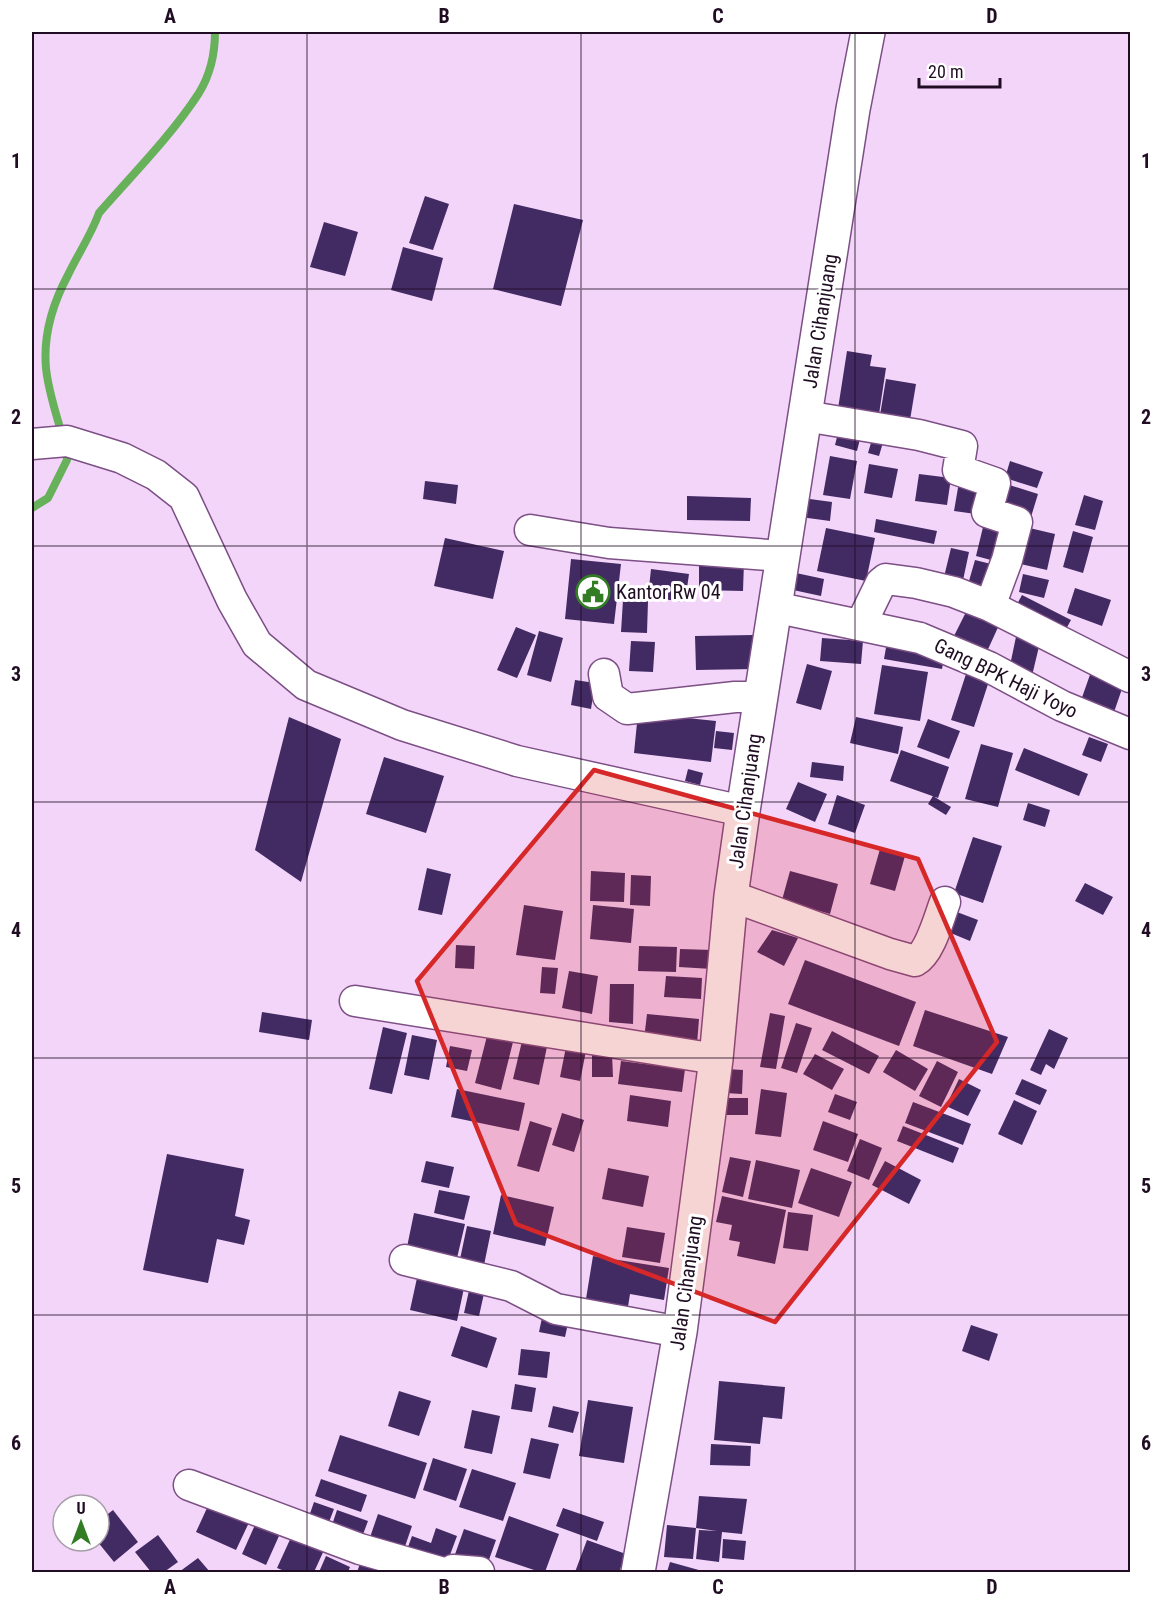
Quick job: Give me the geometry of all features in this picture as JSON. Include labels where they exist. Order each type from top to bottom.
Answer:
[{"type":"main road","name":"Jalan Cihanjuang","points":[[638,1572],[681,1332],[716,1059],[730,896],[853,109],[868,32]]},
{"type":"street","points":[[805,416],[919,435],[962,446],[958,470],[995,483],[987,512],[1017,522],[1007,560],[990,606]]},
{"type":"street","points":[[32,444],[68,441],[122,458],[156,475],[184,497],[232,600],[257,644],[306,684],[402,725],[517,760],[743,811]]},
{"type":"street","points":[[530,530],[609,543],[782,556]]},
{"type":"street","points":[[861,624],[881,583],[886,579],[916,583],[954,592],[990,606],[1131,676]]},
{"type":"street","name":"Gang BPK Haji Yoyo","points":[[774,607],[920,638],[989,667],[1062,706],[1131,734]]},
{"type":"street","points":[[604,674],[608,696],[627,709],[735,698],[760,698]]},
{"type":"street","points":[[730,896],[915,961],[922,957],[945,902]]},
{"type":"street","points":[[355,1001],[716,1059]]},
{"type":"street","points":[[405,1260],[511,1286],[556,1310],[681,1332]]},
{"type":"street","points":[[189,1485],[360,1549],[440,1572]]},
{"type":"street","points":[[451,1572],[453,1570],[478,1572]]},
{"type":"street","points":[[487,1572],[505,1572]]},
{"type":"highlighted area","points":[[594,770],[918,859],[997,1042],[775,1322],[516,1224],[417,981]]},
{"type":"building","points":[[425,196],[449,204],[433,250],[409,243]]},
{"type":"building","points":[[514,204],[583,220],[561,306],[493,289]]},
{"type":"building","points":[[324,222],[358,232],[345,276],[310,267]]},
{"type":"building","points":[[403,247],[443,258],[432,301],[391,290]]},
{"type":"building","points":[[847,351],[872,355],[870,366],[886,368],[878,421],[837,415]]},
{"type":"building","points":[[886,379],[916,384],[909,426],[879,421]]},
{"type":"building","points":[[838,433],[860,439],[857,451],[835,445]]},
{"type":"building","points":[[873,436],[884,439],[879,456],[868,453]]},
{"type":"building","points":[[830,456],[857,461],[850,499],[823,495]]},
{"type":"building","points":[[1010,461],[1043,472],[1037,488],[1005,478]]},
{"type":"building","points":[[869,464],[898,469],[892,498],[864,493]]},
{"type":"building","points":[[919,474],[951,478],[947,505],[915,501]]},
{"type":"building","points":[[425,481],[458,485],[456,504],[423,499]]},
{"type":"building","points":[[959,482],[987,486],[983,515],[954,511]]},
{"type":"building","points":[[1000,482],[1038,494],[1031,517],[993,505]]},
{"type":"building","points":[[1084,495],[1103,501],[1095,530],[1075,525]]},
{"type":"building","points":[[687,496],[751,498],[750,521],[687,520]]},
{"type":"building","points":[[795,497],[832,502],[830,521],[793,516]]},
{"type":"building","points":[[876,519],[937,531],[934,544],[874,532]]},
{"type":"building","points":[[984,523],[1011,530],[1002,563],[976,556]]},
{"type":"building","points":[[1021,526],[1055,534],[1047,570],[1012,562]]},
{"type":"building","points":[[826,528],[875,538],[866,581],[817,571]]},
{"type":"building","points":[[1073,531],[1093,537],[1083,573],[1063,567]]},
{"type":"building","points":[[445,538],[504,551],[493,599],[434,586]]},
{"type":"building","points":[[951,548],[969,552],[962,585],[943,581]]},
{"type":"building","name":"Kantor Rw 04","points":[[571,559],[621,564],[614,624],[565,619]]},
{"type":"building","points":[[975,560],[999,566],[991,594],[967,588]]},
{"type":"building","points":[[699,561],[744,562],[743,591],[699,590]]},
{"type":"building","points":[[651,569],[689,574],[685,602],[648,597]]},
{"type":"building","points":[[796,573],[824,579],[821,596],[793,590]]},
{"type":"building","points":[[1023,574],[1049,580],[1044,598],[1019,592]]},
{"type":"building","points":[[1075,588],[1111,600],[1102,626],[1067,613]]},
{"type":"building","points":[[1022,595],[1071,620],[1065,631],[1016,606]]},
{"type":"building","points":[[623,600],[648,601],[647,633],[621,632]]},
{"type":"building","points":[[968,608],[1000,623],[984,658],[951,642]]},
{"type":"building","points":[[516,627],[536,635],[517,678],[497,670]]},
{"type":"building","points":[[539,631],[563,638],[551,682],[527,675]]},
{"type":"building","points":[[1017,632],[1041,638],[1031,680],[1008,675]]},
{"type":"building","points":[[754,635],[755,669],[696,670],[695,636]]},
{"type":"building","points":[[822,638],[863,641],[861,664],[820,661]]},
{"type":"building","points":[[631,641],[655,642],[653,672],[629,671]]},
{"type":"building","points":[[887,642],[945,652],[942,669],[884,659]]},
{"type":"building","points":[[807,664],[832,671],[821,710],[796,703]]},
{"type":"building","points":[[882,665],[928,672],[920,721],[874,714]]},
{"type":"building","points":[[1092,669],[1125,680],[1112,718],[1079,706]]},
{"type":"building","points":[[966,674],[989,681],[974,727],[951,720]]},
{"type":"building","points":[[575,680],[595,683],[591,709],[571,705]]},
{"type":"building","points":[[638,713],[716,721],[711,762],[634,753]]},
{"type":"building","points":[[289,717],[341,739],[301,882],[255,850]]},
{"type":"building","points":[[856,717],[903,727],[898,754],[850,743]]},
{"type":"building","points":[[928,719],[960,731],[949,759],[917,747]]},
{"type":"building","points":[[716,731],[734,733],[732,750],[714,748]]},
{"type":"building","points":[[1089,737],[1108,744],[1101,762],[1082,755]]},
{"type":"building","points":[[981,744],[1013,753],[998,807],[965,799]]},
{"type":"building","points":[[1024,748],[1088,774],[1079,796],[1015,770]]},
{"type":"building","points":[[901,750],[949,767],[938,798],[890,781]]},
{"type":"building","points":[[384,757],[444,776],[426,833],[366,814]]},
{"type":"building","points":[[812,762],[844,766],[843,781],[810,777]]},
{"type":"building","points":[[688,769],[703,773],[700,785],[685,781]]},
{"type":"building","points":[[798,782],[827,794],[815,822],[786,809]]},
{"type":"building","points":[[837,795],[865,805],[855,833],[828,824]]},
{"type":"building","points":[[933,796],[951,807],[946,815],[928,804]]},
{"type":"building","points":[[1028,803],[1050,810],[1045,827],[1023,820]]},
{"type":"building","points":[[973,837],[1002,846],[983,903],[954,893]]},
{"type":"building","points":[[880,849],[905,856],[895,891],[870,884]]},
{"type":"building","points":[[427,868],[451,874],[442,915],[418,910]]},
{"type":"building","points":[[591,871],[625,873],[624,902],[590,901]]},
{"type":"building","points":[[790,871],[838,884],[830,914],[782,900]]},
{"type":"building","points":[[631,875],[651,876],[650,906],[630,905]]},
{"type":"building","points":[[1085,883],[1113,897],[1103,915],[1075,901]]},
{"type":"building","points":[[524,905],[563,911],[555,960],[516,955]]},
{"type":"building","points":[[593,905],[634,909],[631,943],[590,939]]},
{"type":"building","points":[[949,909],[978,920],[970,941],[941,929]]},
{"type":"building","points":[[772,930],[798,938],[784,966],[757,952]]},
{"type":"building","points":[[456,945],[475,946],[474,969],[455,968]]},
{"type":"building","points":[[639,946],[677,947],[676,972],[638,971]]},
{"type":"building","points":[[680,949],[713,950],[712,969],[679,967]]},
{"type":"building","points":[[805,960],[916,1002],[899,1046],[788,1004]]},
{"type":"building","points":[[542,967],[558,968],[555,994],[540,993]]},
{"type":"building","points":[[569,971],[598,976],[592,1014],[562,1008]]},
{"type":"building","points":[[666,976],[702,978],[701,999],[664,997]]},
{"type":"building","points":[[610,984],[634,984],[633,1024],[609,1022]]},
{"type":"building","points":[[925,1010],[1008,1037],[992,1074],[913,1046]]},
{"type":"building","points":[[262,1012],[312,1020],[309,1040],[259,1032]]},
{"type":"building","points":[[770,1013],[785,1016],[776,1069],[760,1067]]},
{"type":"building","points":[[647,1014],[699,1019],[697,1044],[644,1039]]},
{"type":"building","points":[[796,1023],[812,1028],[797,1073],[781,1068]]},
{"type":"building","points":[[383,1027],[407,1033],[392,1094],[369,1089]]},
{"type":"building","points":[[1049,1029],[1068,1038],[1054,1069],[1046,1064],[1041,1075],[1030,1070]]},
{"type":"building","points":[[832,1031],[879,1056],[869,1074],[822,1050]]},
{"type":"building","points":[[412,1035],[437,1040],[429,1080],[404,1075]]},
{"type":"building","points":[[487,1036],[513,1042],[501,1090],[475,1083]]},
{"type":"building","points":[[523,1037],[548,1042],[539,1085],[513,1079]]},
{"type":"building","points":[[567,1042],[587,1046],[580,1081],[560,1077]]},
{"type":"building","points":[[450,1046],[472,1050],[467,1071],[446,1067]]},
{"type":"building","points":[[896,1050],[928,1069],[915,1091],[883,1072]]},
{"type":"building","points":[[612,1053],[613,1077],[592,1077],[592,1054]]},
{"type":"building","points":[[815,1054],[844,1069],[832,1090],[803,1074]]},
{"type":"building","points":[[621,1061],[685,1069],[682,1092],[618,1084]]},
{"type":"building","points":[[937,1061],[958,1072],[941,1107],[919,1096]]},
{"type":"building","points":[[727,1069],[743,1070],[742,1094],[725,1093]]},
{"type":"building","points":[[959,1079],[981,1090],[968,1116],[946,1106]]},
{"type":"building","points":[[1022,1079],[1047,1090],[1040,1105],[1015,1094]]},
{"type":"building","points":[[457,1089],[525,1103],[519,1131],[451,1117]]},
{"type":"building","points":[[761,1089],[787,1093],[781,1137],[755,1134]]},
{"type":"building","points":[[835,1094],[857,1102],[850,1120],[828,1112]]},
{"type":"building","points":[[630,1095],[671,1101],[668,1127],[627,1121]]},
{"type":"building","points":[[720,1098],[748,1098],[748,1115],[720,1115]]},
{"type":"building","points":[[1014,1100],[1037,1111],[1022,1145],[998,1134]]},
{"type":"building","points":[[913,1102],[971,1124],[963,1145],[905,1123]]},
{"type":"building","points":[[562,1113],[584,1120],[574,1152],[552,1145]]},
{"type":"building","points":[[530,1121],[552,1128],[539,1172],[517,1166]]},
{"type":"building","points":[[823,1121],[858,1134],[848,1162],[813,1150]]},
{"type":"building","points":[[903,1126],[959,1148],[953,1163],[897,1141]]},
{"type":"building","points":[[860,1139],[882,1148],[869,1180],[847,1171]]},
{"type":"building","points":[[167,1154],[244,1169],[235,1216],[250,1220],[244,1245],[217,1239],[208,1283],[143,1270]]},
{"type":"building","points":[[730,1157],[751,1161],[743,1197],[722,1192]]},
{"type":"building","points":[[756,1160],[800,1170],[792,1208],[748,1199]]},
{"type":"building","points":[[426,1161],[454,1167],[449,1188],[421,1182]]},
{"type":"building","points":[[885,1161],[921,1180],[909,1204],[872,1185]]},
{"type":"building","points":[[608,1168],[649,1176],[643,1207],[602,1199]]},
{"type":"building","points":[[811,1168],[852,1182],[839,1217],[798,1203]]},
{"type":"building","points":[[439,1190],[470,1196],[464,1220],[434,1213]]},
{"type":"building","points":[[501,1195],[554,1207],[545,1246],[493,1234]]},
{"type":"building","points":[[722,1196],[786,1210],[775,1264],[737,1256],[740,1242],[729,1240],[732,1225],[716,1222]]},
{"type":"building","points":[[788,1212],[813,1215],[808,1251],[783,1248]]},
{"type":"building","points":[[414,1213],[465,1224],[457,1258],[407,1247]]},
{"type":"building","points":[[467,1226],[491,1231],[483,1270],[459,1264]]},
{"type":"building","points":[[627,1227],[665,1233],[660,1263],[622,1257]]},
{"type":"building","points":[[593,1256],[669,1268],[664,1300],[630,1294],[627,1313],[585,1305]]},
{"type":"building","points":[[417,1278],[464,1288],[457,1321],[410,1310]]},
{"type":"building","points":[[470,1286],[485,1289],[479,1316],[464,1313]]},
{"type":"building","points":[[543,1313],[569,1319],[565,1337],[539,1332]]},
{"type":"building","points":[[971,1325],[998,1334],[989,1361],[962,1351]]},
{"type":"building","points":[[461,1326],[497,1338],[487,1368],[451,1356]]},
{"type":"building","points":[[521,1349],[550,1352],[547,1378],[518,1375]]},
{"type":"building","points":[[719,1381],[785,1387],[782,1419],[763,1417],[760,1444],[714,1440]]},
{"type":"building","points":[[515,1384],[536,1388],[532,1412],[511,1409]]},
{"type":"building","points":[[399,1391],[431,1401],[419,1436],[388,1426]]},
{"type":"building","points":[[588,1400],[633,1407],[624,1463],[579,1456]]},
{"type":"building","points":[[553,1406],[579,1412],[573,1433],[548,1427]]},
{"type":"building","points":[[472,1410],[500,1416],[492,1454],[464,1448]]},
{"type":"building","points":[[340,1435],[427,1463],[415,1499],[328,1471]]},
{"type":"building","points":[[531,1438],[559,1444],[550,1479],[523,1473]]},
{"type":"building","points":[[711,1444],[751,1446],[750,1466],[710,1465]]},
{"type":"building","points":[[433,1458],[467,1469],[456,1501],[423,1490]]},
{"type":"building","points":[[472,1469],[516,1483],[503,1521],[459,1507]]},
{"type":"building","points":[[321,1479],[367,1495],[361,1512],[315,1496]]},
{"type":"building","points":[[213,1495],[253,1514],[236,1550],[196,1532]]},
{"type":"building","points":[[699,1496],[747,1499],[742,1534],[722,1532],[719,1562],[696,1559],[699,1530],[717,1531],[696,1528]]},
{"type":"building","points":[[314,1502],[334,1509],[324,1535],[305,1528]]},
{"type":"building","points":[[563,1508],[604,1522],[597,1541],[556,1526]]},
{"type":"building","points":[[113,1510],[138,1542],[114,1562],[107,1553],[111,1553],[111,1512]]},
{"type":"building","points":[[337,1510],[368,1521],[359,1545],[329,1534]]},
{"type":"building","points":[[378,1514],[412,1526],[401,1558],[367,1546]]},
{"type":"building","points":[[259,1516],[283,1527],[266,1565],[242,1554]]},
{"type":"building","points":[[509,1516],[559,1534],[545,1572],[495,1557]]},
{"type":"building","points":[[667,1525],[696,1528],[693,1559],[664,1557]]},
{"type":"building","points":[[436,1528],[457,1536],[444,1571],[404,1558],[412,1536],[431,1543]]},
{"type":"building","points":[[464,1529],[496,1540],[485,1571],[453,1560]]},
{"type":"building","points":[[293,1533],[325,1548],[314,1572],[287,1572],[277,1568]]},
{"type":"building","points":[[158,1535],[178,1562],[164,1572],[151,1572],[135,1552]]},
{"type":"building","points":[[723,1539],[746,1541],[744,1560],[722,1558]]},
{"type":"building","points":[[587,1540],[626,1554],[619,1572],[575,1572]]},
{"type":"building","points":[[326,1556],[350,1567],[348,1572],[319,1572]]},
{"type":"building","points":[[198,1558],[210,1572],[179,1572]]},
{"type":"building","points":[[361,1561],[383,1570],[382,1572],[357,1572]]},
{"type":"building","points":[[670,1562],[706,1572],[667,1572]]},
{"type":"waterway","points":[[62,435],[48,385],[45,356],[50,320],[58,297],[99,213],[164,140],[199,93],[211,63],[215,32]]},
{"type":"waterway","points":[[32,508],[48,498],[67,460],[65,447]]},
{"type":"place","name":"Kantor Rw 04","points":[[593,592]]}]
